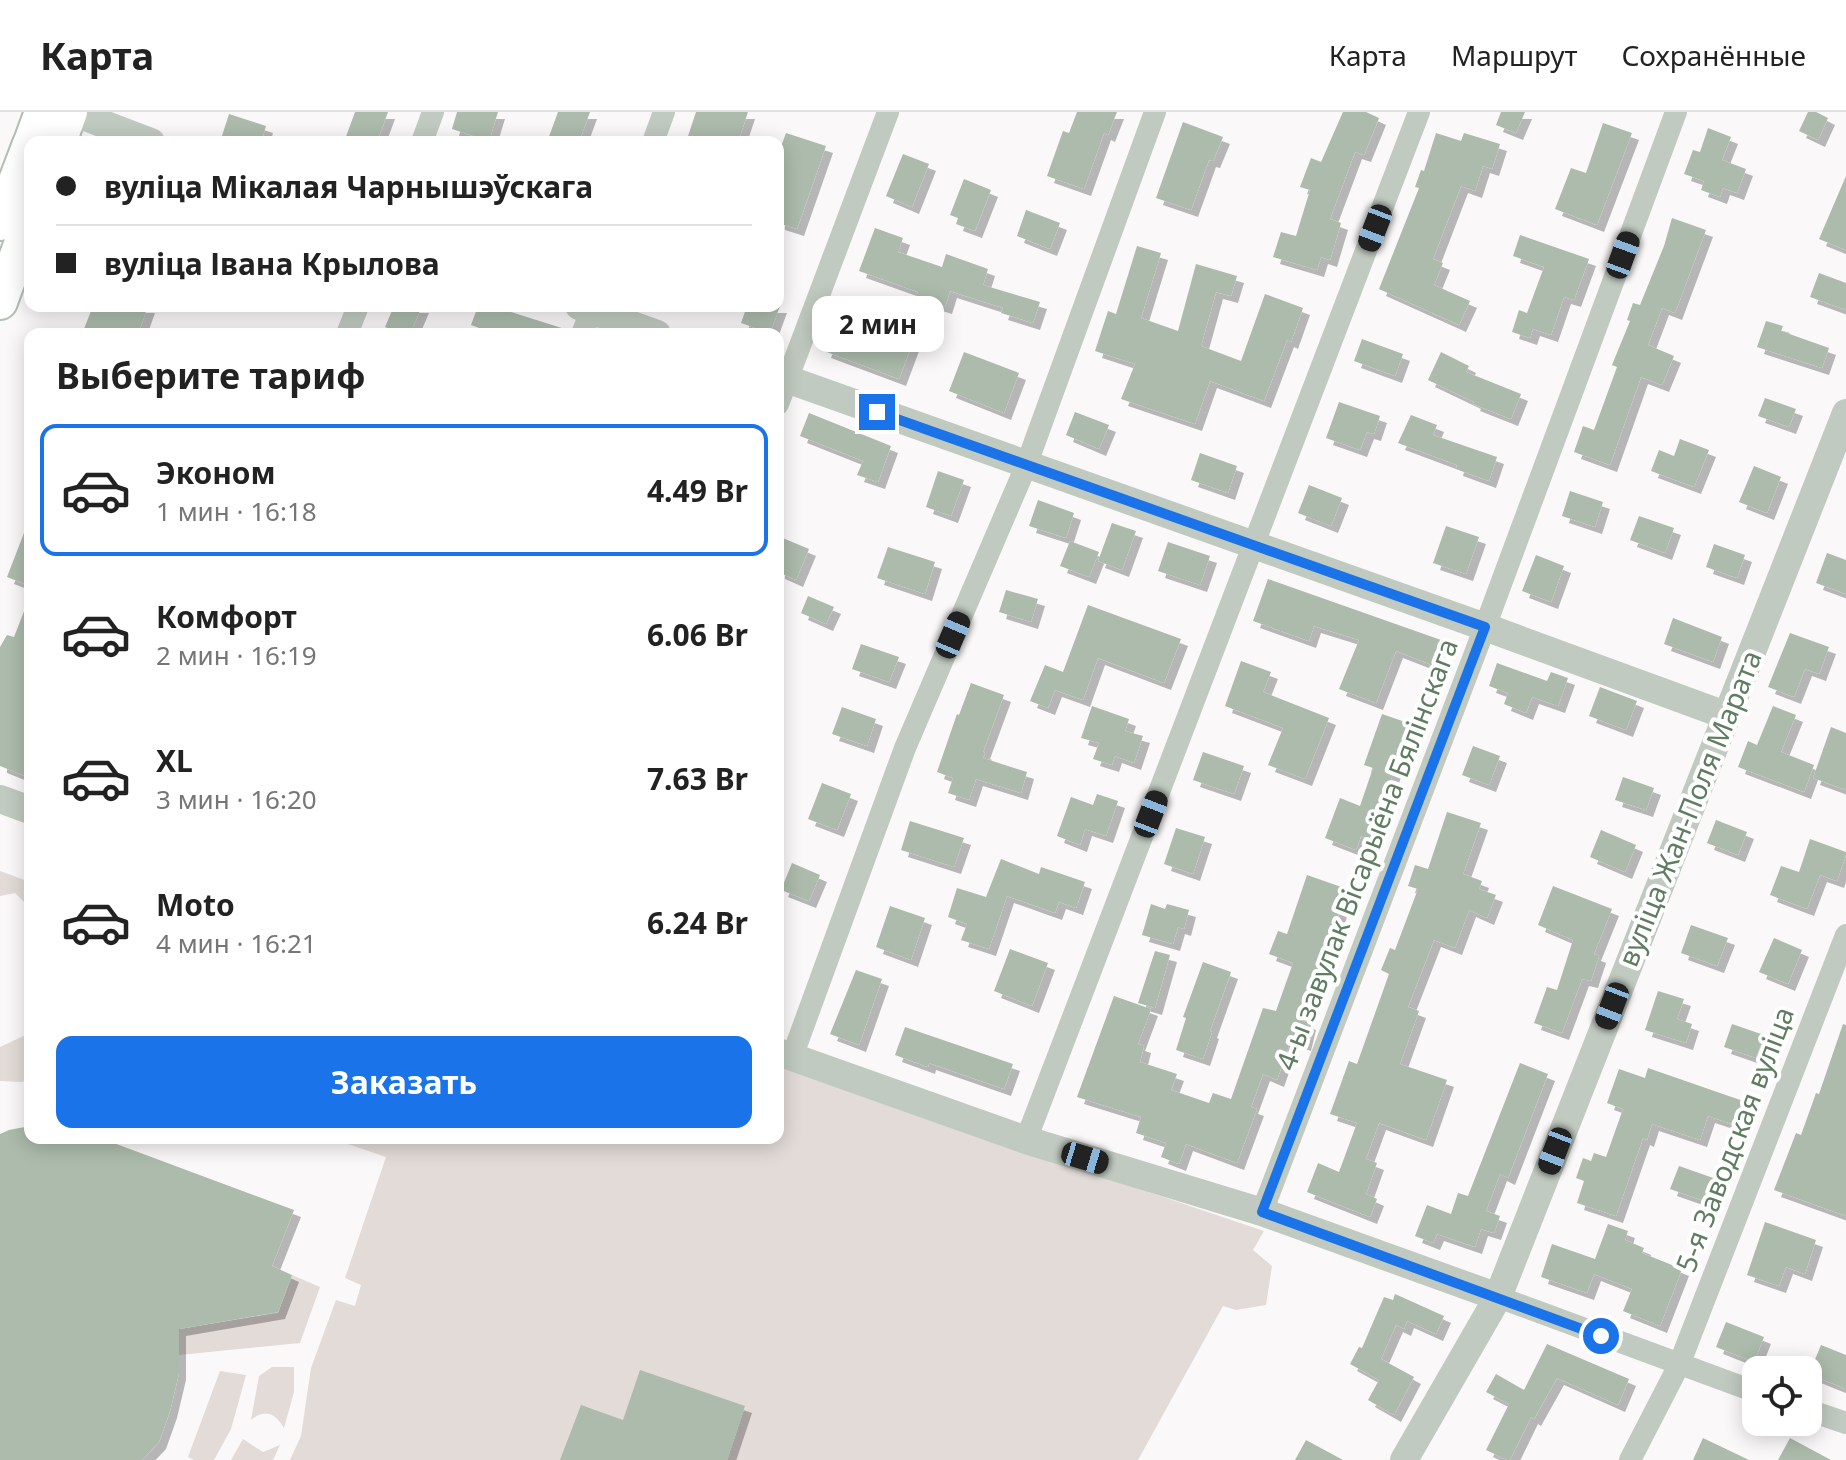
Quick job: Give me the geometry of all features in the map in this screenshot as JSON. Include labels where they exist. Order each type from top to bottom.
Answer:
[{"type":"main road","points":[[33,136],[42,112]]},
{"type":"main road","points":[[61,136],[71,112]]},
{"type":"main road","points":[[0,223],[24,159]]},
{"type":"main road","points":[[0,302],[24,236]]},
{"type":"street","points":[[71,112],[135,136]]},
{"type":"street","points":[[424,136],[433,112]]},
{"type":"street","points":[[655,136],[664,112]]},
{"type":"street","points":[[784,379],[888,112]]},
{"type":"street","points":[[1155,112],[1026,466],[905,748],[785,1055],[1026,1140],[1262,1212],[1742,1387]]},
{"type":"street","points":[[1026,1140],[1419,112]]},
{"type":"street","name":"4-ы завулак Вісарыёна Бялінскага","points":[[1262,1212],[1485,627],[1676,112]]},
{"type":"street","points":[[586,314],[636,328]]},
{"type":"street","points":[[784,388],[1026,466],[1725,715]]},
{"type":"street","name":"вуліца Жан-Поля Марата","points":[[1404,1460],[1498,1297],[1846,413]]},
{"type":"street","points":[[0,799],[24,808]]},
{"type":"street","name":"5-я Заводская вуліца","points":[[1630,1460],[1679,1365],[1846,935]]},
{"type":"street","points":[[1822,1415],[1846,1423]]},
{"type":"shaded area","points":[[0,871],[24,880],[24,902],[15,893],[0,896]]},
{"type":"shaded area","points":[[24,1036],[24,1081],[0,1081],[0,1047]]},
{"type":"shaded area","points":[[784,1069],[1264,1231],[1253,1250],[1272,1266],[1266,1305],[1236,1310],[1223,1306],[1138,1460],[290,1460],[301,1436],[311,1368],[336,1300],[355,1306],[361,1285],[345,1278],[386,1157],[348,1144],[784,1144]]},
{"type":"shaded area","points":[[292,1275],[320,1287],[300,1343],[179,1355],[179,1329],[278,1313]]},
{"type":"shaded area","points":[[272,1367],[294,1367],[294,1392],[284,1428],[270,1414],[261,1414],[251,1420],[259,1376]]},
{"type":"shaded area","points":[[220,1371],[246,1375],[231,1429],[214,1460],[194,1460],[188,1457]]},
{"type":"shaded area","points":[[243,1439],[263,1452],[280,1445],[273,1460],[231,1460]]},
{"type":"building","points":[[355,112],[388,112],[379,136],[346,136]]},
{"type":"building","points":[[457,112],[498,112],[491,136],[474,136],[452,129]]},
{"type":"building","points":[[558,112],[590,112],[581,136],[549,136]]},
{"type":"building","points":[[696,112],[748,112],[740,136],[688,136]]},
{"type":"building","points":[[1077,112],[1117,112],[1108,135],[1104,133],[1084,189],[1047,176],[1063,131],[1069,133]]},
{"type":"building","points":[[1343,112],[1366,112],[1379,118],[1364,155],[1355,152],[1330,219],[1341,223],[1330,260],[1321,257],[1317,270],[1273,257],[1281,232],[1296,236],[1310,190],[1300,187],[1311,158],[1321,162]]},
{"type":"building","points":[[1501,112],[1525,112],[1516,133],[1496,125]]},
{"type":"building","points":[[1808,112],[1828,118],[1818,140],[1799,131]]},
{"type":"building","points":[[229,114],[266,126],[263,136],[222,136]]},
{"type":"building","points":[[1183,122],[1223,137],[1213,161],[1209,160],[1191,210],[1156,198]]},
{"type":"building","points":[[1603,123],[1632,133],[1597,225],[1555,209],[1571,168],[1586,173]]},
{"type":"building","points":[[1708,128],[1731,137],[1722,160],[1746,169],[1737,193],[1723,188],[1720,197],[1701,190],[1704,181],[1684,174],[1693,150],[1700,152]]},
{"type":"building","points":[[786,133],[826,146],[797,229],[784,225]]},
{"type":"building","points":[[1436,133],[1461,141],[1464,133],[1500,144],[1492,169],[1483,166],[1475,191],[1461,186],[1433,259],[1443,263],[1434,285],[1470,301],[1459,325],[1379,289],[1419,188],[1415,187],[1421,170],[1424,171]]},
{"type":"building","points":[[903,154],[929,164],[912,207],[886,196]]},
{"type":"building","points":[[1846,176],[1846,250],[1819,239]]},
{"type":"building","points":[[964,179],[991,190],[975,231],[956,224],[958,218],[950,215]]},
{"type":"building","points":[[1026,210],[1060,223],[1050,249],[1017,236]]},
{"type":"building","points":[[1672,218],[1706,230],[1675,313],[1662,308],[1648,345],[1674,356],[1662,385],[1641,377],[1610,465],[1574,452],[1583,426],[1594,430],[1617,367],[1612,365],[1630,321],[1627,320],[1633,303],[1640,305]]},
{"type":"building","points":[[875,228],[903,238],[898,252],[942,267],[946,254],[988,269],[983,285],[1040,302],[1033,323],[1001,313],[1003,308],[950,291],[945,307],[916,298],[918,292],[859,271]]},
{"type":"building","points":[[1520,235],[1589,259],[1574,300],[1564,297],[1551,335],[1533,329],[1530,338],[1512,332],[1519,310],[1527,313],[1544,267],[1513,256]]},
{"type":"building","points":[[1137,246],[1161,253],[1141,318],[1178,331],[1196,264],[1237,276],[1231,296],[1216,292],[1201,346],[1241,361],[1265,294],[1303,308],[1264,401],[1210,381],[1195,424],[1121,399],[1135,364],[1095,351],[1108,311],[1116,314]]},
{"type":"building","points":[[1819,273],[1846,283],[1846,310],[1810,297]]},
{"type":"building","points":[[850,306],[917,331],[899,379],[824,351],[835,320],[844,324]]},
{"type":"building","points":[[91,312],[146,312],[140,328],[84,328]]},
{"type":"building","points":[[391,312],[419,312],[413,328],[385,327]]},
{"type":"building","points":[[476,312],[511,312],[562,328],[479,328],[471,325]]},
{"type":"building","points":[[745,312],[778,312],[772,328],[756,328],[741,323]]},
{"type":"building","points":[[1766,321],[1783,326],[1781,331],[1829,348],[1822,368],[1757,347]]},
{"type":"building","points":[[1362,339],[1403,354],[1395,376],[1354,361]]},
{"type":"building","points":[[964,352],[1019,373],[1004,413],[949,391]]},
{"type":"building","points":[[1441,352],[1469,366],[1466,372],[1521,394],[1511,419],[1473,404],[1428,380]]},
{"type":"building","points":[[1765,398],[1796,409],[1789,427],[1758,416]]},
{"type":"building","points":[[1339,402],[1380,416],[1374,434],[1367,432],[1360,450],[1326,438]]},
{"type":"building","points":[[1075,412],[1109,425],[1099,449],[1066,435]]},
{"type":"building","points":[[809,413],[891,446],[878,482],[857,475],[863,461],[800,436]]},
{"type":"building","points":[[1411,415],[1437,425],[1433,435],[1497,457],[1489,481],[1456,469],[1457,465],[1398,443]]},
{"type":"building","points":[[1680,439],[1709,450],[1694,487],[1651,471],[1659,450],[1674,456]]},
{"type":"building","points":[[1200,453],[1237,466],[1228,493],[1191,480]]},
{"type":"building","points":[[1754,466],[1781,477],[1767,513],[1739,502]]},
{"type":"building","points":[[938,471],[964,480],[951,516],[926,507]]},
{"type":"building","points":[[1309,485],[1342,498],[1331,526],[1298,513]]},
{"type":"building","points":[[1570,491],[1603,502],[1595,527],[1562,516]]},
{"type":"building","points":[[1038,500],[1074,513],[1066,538],[1029,526]]},
{"type":"building","points":[[1639,516],[1674,528],[1665,553],[1630,540]]},
{"type":"building","points":[[1112,523],[1136,531],[1122,570],[1098,561]]},
{"type":"building","points":[[1446,526],[1479,537],[1466,574],[1433,563]]},
{"type":"building","points":[[24,533],[24,584],[7,577]]},
{"type":"building","points":[[784,539],[809,549],[796,580],[784,575]]},
{"type":"building","points":[[1070,541],[1099,552],[1089,577],[1060,566]]},
{"type":"building","points":[[1168,542],[1210,556],[1200,585],[1158,571]]},
{"type":"building","points":[[1714,544],[1745,555],[1737,578],[1706,567]]},
{"type":"building","points":[[888,547],[935,562],[925,594],[877,578]]},
{"type":"building","points":[[1827,553],[1846,560],[1846,594],[1816,583]]},
{"type":"building","points":[[1536,555],[1564,566],[1551,602],[1522,591]]},
{"type":"building","points":[[1268,579],[1441,640],[1432,665],[1396,651],[1376,703],[1339,689],[1359,640],[1314,626],[1309,641],[1253,621]]},
{"type":"building","points":[[1006,590],[1038,599],[1031,622],[999,612]]},
{"type":"building","points":[[808,596],[834,607],[826,624],[801,613]]},
{"type":"building","points":[[1088,605],[1181,639],[1164,683],[1098,658],[1083,700],[1055,690],[1048,708],[1030,701],[1045,665],[1063,672]]},
{"type":"building","points":[[24,611],[24,776],[0,766],[0,647],[7,635],[14,637]]},
{"type":"building","points":[[1673,618],[1722,637],[1713,662],[1664,644]]},
{"type":"building","points":[[1790,633],[1829,647],[1819,674],[1805,669],[1794,697],[1768,687]]},
{"type":"building","points":[[861,644],[899,657],[889,682],[852,669]]},
{"type":"building","points":[[1241,661],[1271,672],[1263,692],[1329,718],[1305,779],[1268,765],[1283,728],[1225,706]]},
{"type":"building","points":[[1497,663],[1547,681],[1551,672],[1568,678],[1558,706],[1532,697],[1526,713],[1504,704],[1508,693],[1489,686]]},
{"type":"building","points":[[971,683],[1004,695],[983,758],[1027,772],[1021,793],[976,779],[969,800],[948,793],[953,778],[937,772]]},
{"type":"building","points":[[1600,687],[1637,701],[1626,730],[1589,716]]},
{"type":"building","points":[[1092,706],[1129,719],[1125,731],[1143,736],[1134,763],[1115,756],[1112,765],[1093,759],[1099,743],[1081,738]]},
{"type":"building","points":[[1773,706],[1796,715],[1781,752],[1814,765],[1804,792],[1738,767],[1748,741],[1757,745]]},
{"type":"building","points":[[842,707],[876,719],[867,746],[832,734]]},
{"type":"building","points":[[1382,714],[1411,724],[1388,787],[1392,788],[1373,841],[1361,836],[1356,850],[1325,838],[1340,798],[1360,806],[1373,768],[1364,765]]},
{"type":"building","points":[[1831,727],[1846,733],[1846,790],[1813,778]]},
{"type":"building","points":[[1473,746],[1500,756],[1489,785],[1462,775]]},
{"type":"building","points":[[1203,752],[1244,766],[1234,794],[1193,780]]},
{"type":"building","points":[[1623,777],[1654,788],[1646,810],[1615,800]]},
{"type":"building","points":[[822,783],[851,794],[837,830],[808,819]]},
{"type":"building","points":[[1097,794],[1118,801],[1106,836],[1085,829],[1080,845],[1057,836],[1071,797],[1093,805]]},
{"type":"building","points":[[1447,812],[1481,823],[1463,874],[1482,881],[1479,889],[1496,895],[1487,918],[1469,910],[1455,948],[1434,940],[1408,1007],[1419,1011],[1400,1064],[1447,1080],[1426,1140],[1379,1123],[1366,1159],[1377,1163],[1366,1194],[1377,1199],[1370,1217],[1307,1192],[1318,1163],[1339,1172],[1357,1123],[1330,1114],[1349,1061],[1357,1064],[1389,974],[1381,970],[1390,948],[1395,950],[1418,889],[1408,886],[1415,865],[1428,869]]},
{"type":"building","points":[[1716,820],[1747,832],[1738,855],[1707,843]]},
{"type":"building","points":[[910,821],[964,838],[954,867],[901,850]]},
{"type":"building","points":[[1176,828],[1205,837],[1193,874],[1164,864]]},
{"type":"building","points":[[1601,830],[1636,845],[1625,872],[1590,857]]},
{"type":"building","points":[[1810,839],[1846,852],[1846,855],[1837,881],[1820,875],[1807,909],[1770,895],[1781,866],[1799,872]]},
{"type":"building","points":[[1001,859],[1039,874],[1041,867],[1085,882],[1076,908],[1059,902],[1055,913],[1007,896],[989,949],[961,940],[967,924],[948,917],[957,888],[986,897]]},
{"type":"building","points":[[792,863],[820,875],[809,901],[784,891]]},
{"type":"building","points":[[1307,875],[1347,889],[1303,1021],[1309,1023],[1304,1044],[1291,1040],[1277,1080],[1263,1074],[1251,1107],[1257,1109],[1237,1163],[1186,1144],[1179,1164],[1161,1157],[1166,1143],[1136,1133],[1141,1117],[1077,1097],[1114,996],[1151,1009],[1138,1044],[1144,1046],[1140,1062],[1177,1074],[1171,1090],[1209,1103],[1213,1093],[1231,1099],[1263,1008],[1276,1011],[1293,963],[1269,954],[1278,931],[1287,934]]},
{"type":"building","points":[[1553,886],[1612,909],[1594,954],[1599,956],[1591,981],[1582,979],[1562,1033],[1534,1023],[1547,987],[1557,990],[1573,940],[1538,925]]},
{"type":"building","points":[[1151,904],[1165,909],[1167,904],[1189,910],[1184,929],[1178,927],[1173,944],[1142,935]]},
{"type":"building","points":[[890,906],[925,918],[911,960],[876,947]]},
{"type":"building","points":[[1691,925],[1728,938],[1717,966],[1681,953]]},
{"type":"building","points":[[1774,938],[1802,950],[1788,984],[1759,972]]},
{"type":"building","points":[[1010,949],[1048,963],[1032,1006],[994,991]]},
{"type":"building","points":[[1155,951],[1170,955],[1155,1008],[1138,1003]]},
{"type":"building","points":[[1203,962],[1231,972],[1203,1059],[1176,1050],[1186,1018],[1183,1017]]},
{"type":"building","points":[[856,970],[882,979],[859,1045],[830,1034]]},
{"type":"building","points":[[1658,991],[1684,999],[1677,1019],[1692,1024],[1686,1043],[1645,1030]]},
{"type":"building","points":[[1732,1024],[1764,1035],[1756,1058],[1724,1047]]},
{"type":"building","points":[[1843,1024],[1846,1025],[1846,1216],[1774,1190],[1796,1133],[1801,1135],[1816,1093],[1819,1094]]},
{"type":"building","points":[[905,1027],[1013,1064],[1004,1089],[929,1063],[928,1067],[895,1055]]},
{"type":"building","points":[[1520,1063],[1548,1074],[1508,1178],[1500,1174],[1486,1211],[1500,1216],[1494,1233],[1481,1229],[1475,1247],[1437,1234],[1433,1243],[1415,1236],[1427,1205],[1451,1214],[1458,1193],[1468,1196]]},
{"type":"building","points":[[1648,1068],[1746,1102],[1738,1126],[1708,1116],[1700,1140],[1652,1124],[1647,1140],[1643,1138],[1616,1216],[1577,1203],[1584,1181],[1576,1178],[1583,1158],[1591,1161],[1594,1153],[1606,1157],[1623,1109],[1607,1103],[1619,1069],[1645,1078]]},
{"type":"building","points":[[24,1127],[24,1144],[116,1144],[294,1210],[272,1266],[292,1275],[278,1312],[179,1329],[179,1373],[170,1411],[159,1442],[142,1460],[0,1460],[0,1134]]},
{"type":"building","points":[[1679,1166],[1719,1180],[1710,1203],[1670,1189]]},
{"type":"building","points":[[1765,1222],[1816,1240],[1805,1274],[1786,1267],[1779,1286],[1747,1275]]},
{"type":"building","points":[[1608,1224],[1628,1231],[1625,1240],[1644,1248],[1642,1253],[1682,1269],[1660,1326],[1623,1311],[1632,1289],[1594,1274],[1587,1293],[1541,1277],[1552,1244],[1595,1259]]},
{"type":"building","points":[[1395,1294],[1444,1316],[1436,1334],[1407,1321],[1404,1329],[1396,1325],[1381,1359],[1414,1377],[1394,1415],[1368,1400],[1379,1380],[1350,1364],[1359,1347],[1362,1348],[1384,1297],[1393,1300]]},
{"type":"building","points":[[1726,1322],[1764,1337],[1756,1356],[1742,1357],[1716,1347]]},
{"type":"building","points":[[1547,1344],[1629,1379],[1618,1405],[1557,1378],[1534,1419],[1531,1417],[1510,1460],[1507,1460],[1486,1450],[1509,1404],[1486,1392],[1496,1374],[1524,1390]]},
{"type":"building","points":[[1821,1345],[1846,1355],[1846,1389],[1822,1379],[1822,1356],[1816,1356]]},
{"type":"building","points":[[640,1370],[745,1406],[727,1460],[560,1460],[581,1405],[623,1420]]},
{"type":"building","points":[[1703,1438],[1749,1460],[1693,1460]]},
{"type":"building","points":[[1790,1438],[1831,1460],[1778,1460]]},
{"type":"building","points":[[1306,1440],[1343,1460],[1295,1460]]},
{"type":"route","points":[[877,412],[1485,627],[1262,1212],[1601,1336]]}]
